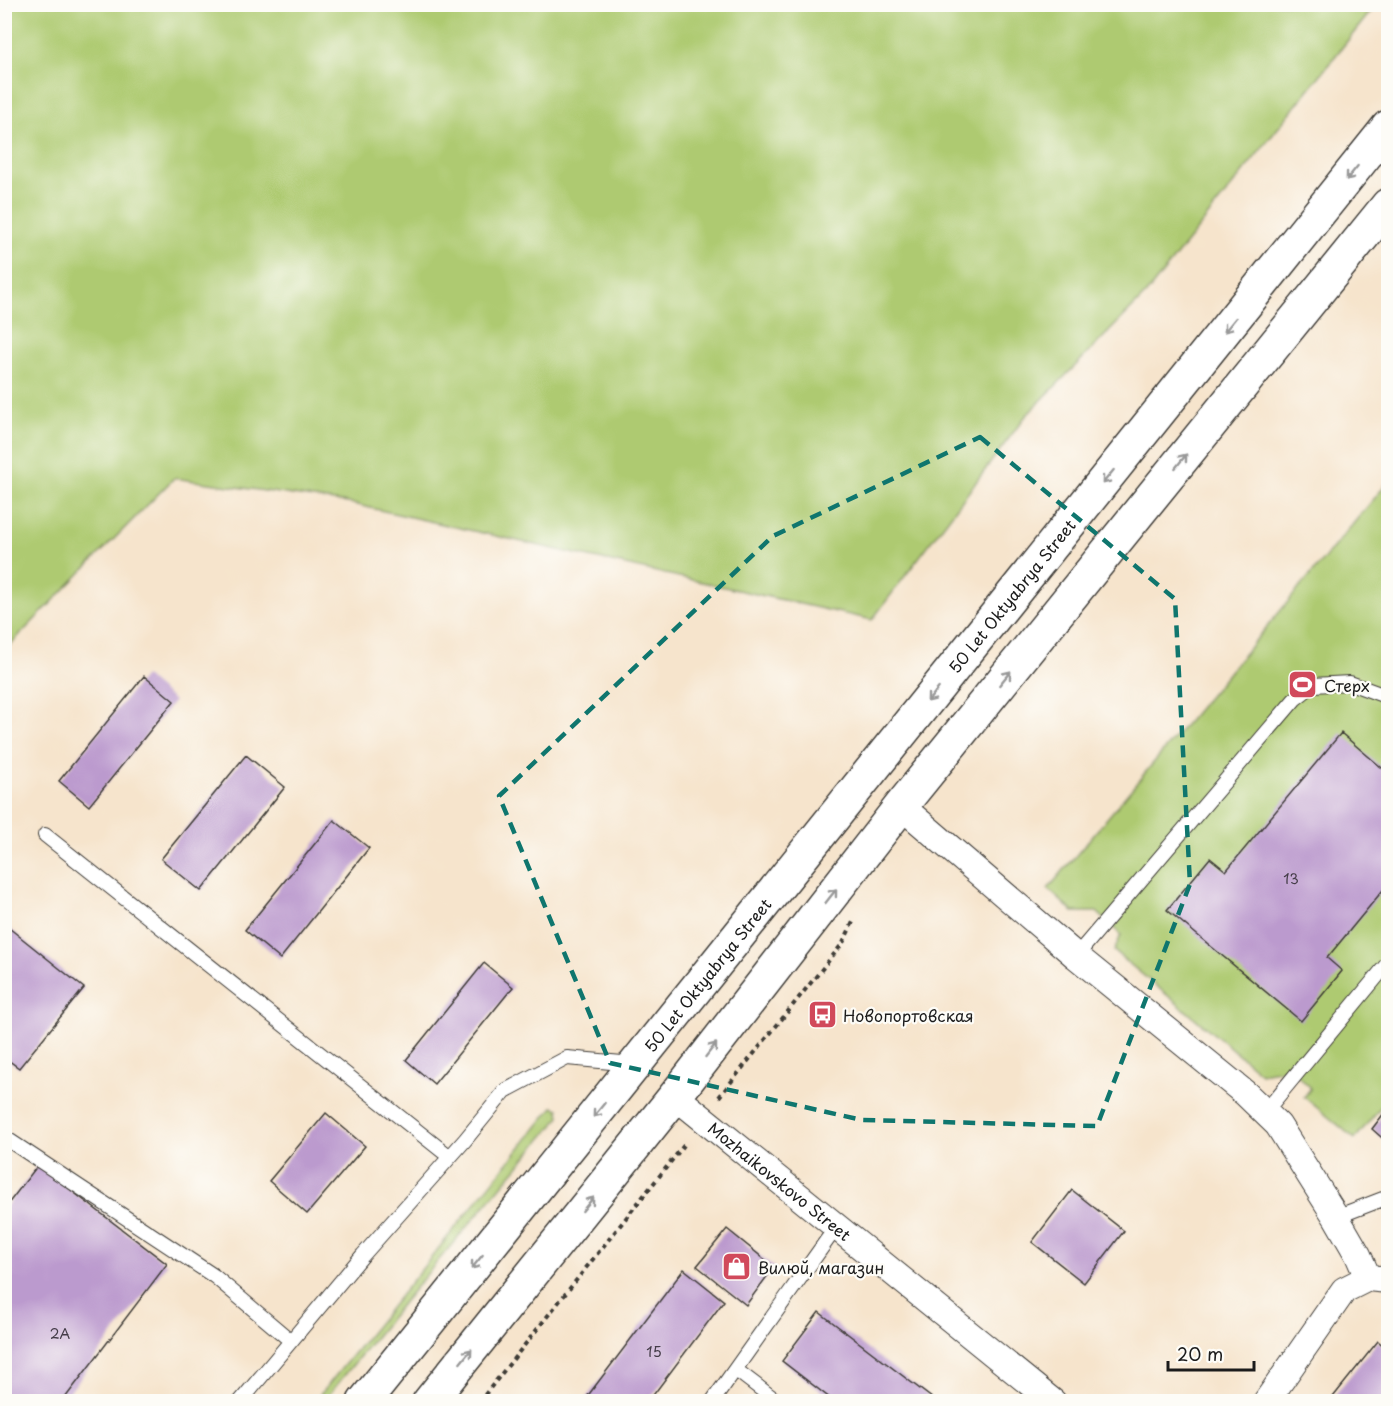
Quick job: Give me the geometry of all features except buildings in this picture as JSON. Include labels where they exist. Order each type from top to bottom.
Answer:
[{"type":"main road","name":"50 Let Oktyabrya Street","points":[[636,1064],[1389,128]]},
{"type":"main road","points":[[429,1401],[675,1096],[901,806],[1389,205]]},
{"type":"main road","name":"Mozhaikovskovo Street","points":[[636,1064],[675,1096]]},
{"type":"main road","points":[[364,1401],[636,1064]]},
{"type":"street","points":[[901,806],[1265,1112],[1278,1125],[1304,1162],[1358,1255],[1378,1279],[1344,1290],[1266,1401]]},
{"type":"street","name":"Mozhaikovskovo Street","points":[[675,1096],[1050,1401]]},
{"type":"lane","points":[[1077,956],[1295,699],[1313,684],[1350,683],[1389,697]]},
{"type":"lane","points":[[45,835],[450,1157]]},
{"type":"lane","points":[[1265,1112],[1389,963]]},
{"type":"lane","points":[[240,1401],[505,1091],[567,1058],[636,1064]]},
{"type":"lane","points":[[4,1137],[214,1276],[291,1341]]},
{"type":"lane","points":[[1336,1217],[1389,1197]]},
{"type":"lane","points":[[712,1401],[837,1226]]},
{"type":"lane","points":[[736,1370],[778,1401]]},
{"type":"path","points":[[478,1401],[685,1143]]},
{"type":"highlighted area","points":[[980,437],[1175,599],[1190,884],[1097,1126],[862,1120],[610,1063],[499,796],[773,536]]},
{"type":"green space","points":[[5,4],[1376,5],[1146,294],[1025,417],[872,620],[348,503],[174,478],[5,650]]},
{"type":"green space","name":"Стерх","points":[[1388,482],[1388,1098],[1355,1139],[1304,1097],[1311,1088],[1290,1068],[1261,1073],[1114,951],[1121,935],[1097,912],[1073,912],[1048,889]]},
{"type":"green space","points":[[553,1107],[559,1109],[560,1117],[405,1300],[324,1401],[315,1401]]},
{"type":"place","name":"Стерх","points":[[1303,685]]},
{"type":"place","name":"Новопортовская","points":[[822,1015]]},
{"type":"place","name":"Вилюй, магазин","points":[[737,1267]]}]
